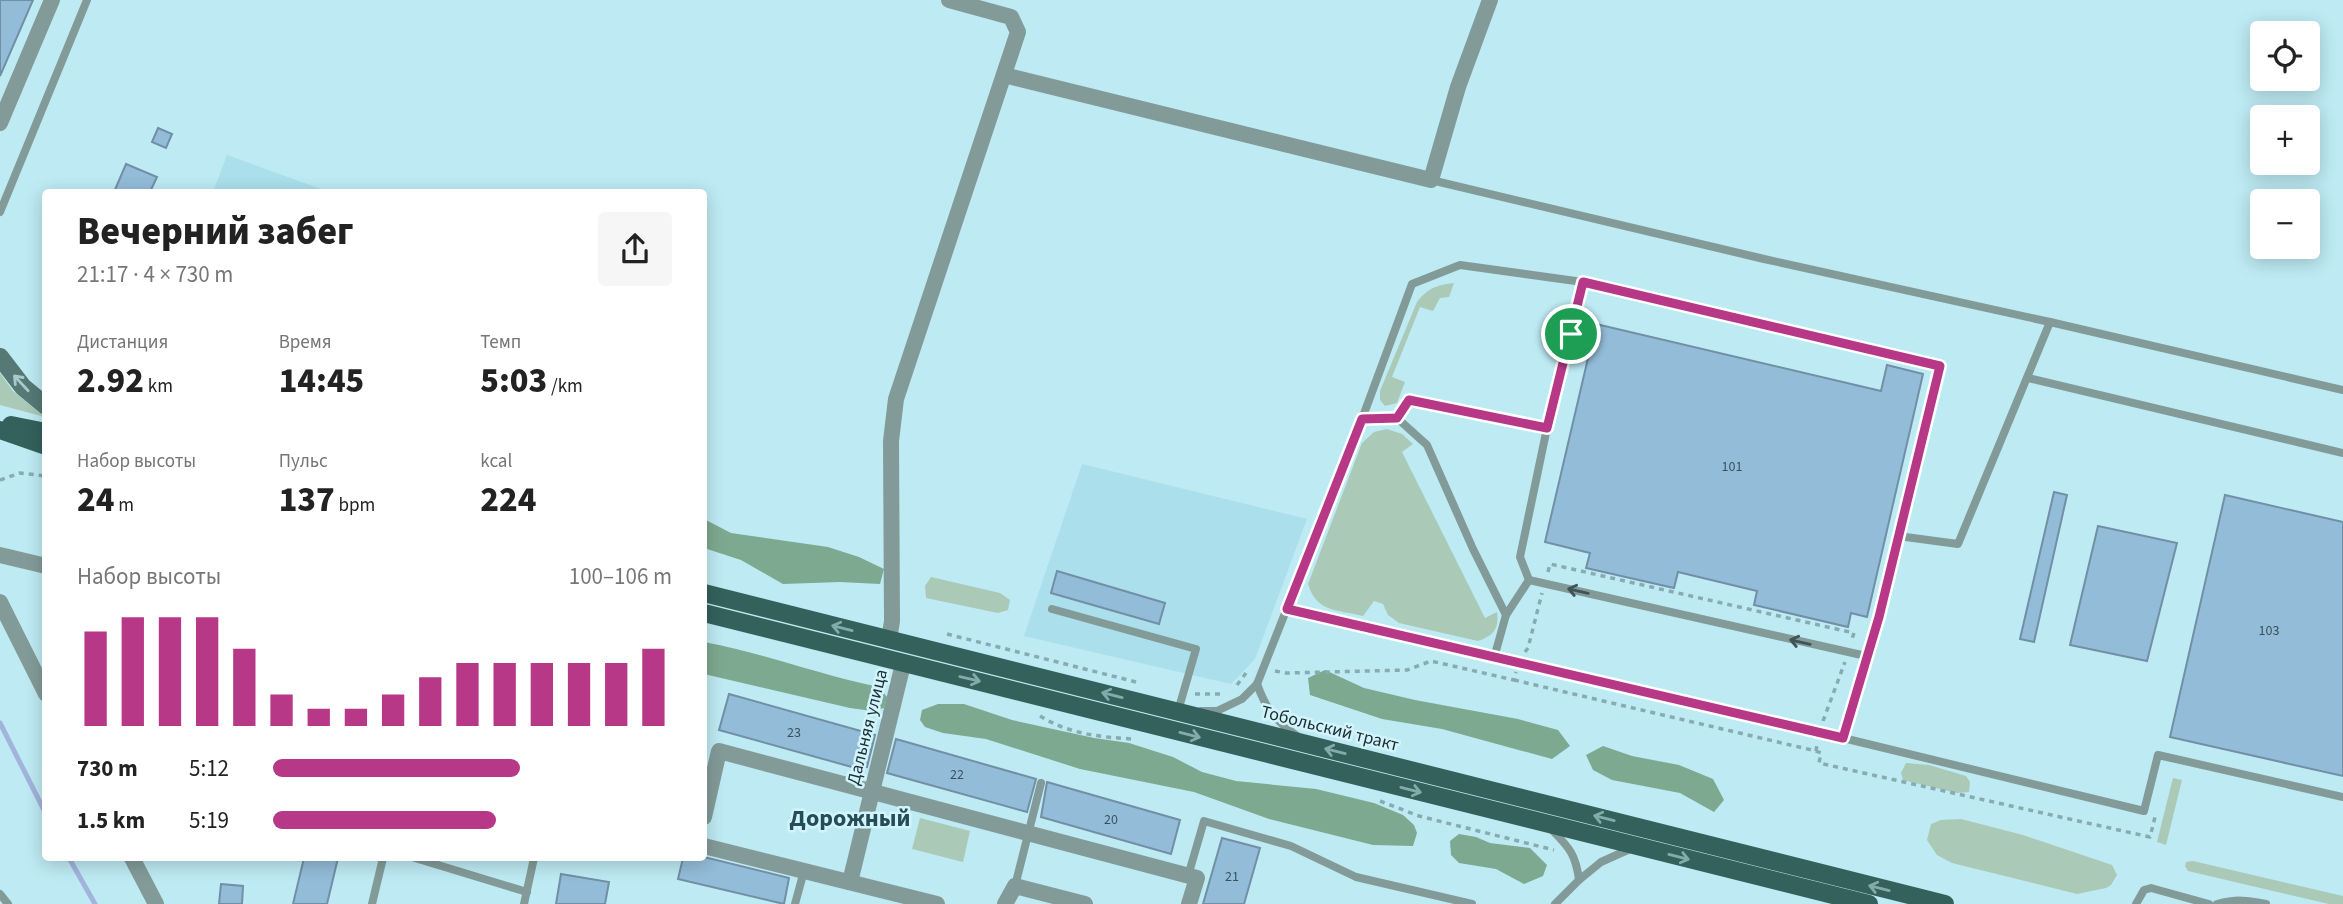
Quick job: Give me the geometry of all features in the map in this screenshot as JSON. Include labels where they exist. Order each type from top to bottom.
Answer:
[{"type":"main road","points":[[0,357],[23,387],[42,403]]},
{"type":"main road","points":[[0,423],[42,431]]},
{"type":"main road","points":[[0,430],[42,445]]},
{"type":"main road","name":"Тобольский тракт","points":[[707,594],[1945,904]]},
{"type":"main road","points":[[707,615],[1869,904]]},
{"type":"street","points":[[0,123],[52,0]]},
{"type":"street","points":[[889,640],[892,621],[891,441],[896,399],[1018,32],[1011,17],[949,0]]},
{"type":"street","points":[[1004,75],[1431,180],[1458,87],[1490,0]]},
{"type":"street","points":[[0,555],[42,565]]},
{"type":"street","points":[[0,602],[42,685]]},
{"type":"street","name":"Дальняя улица","points":[[850,882],[903,664]]},
{"type":"street","points":[[707,804],[719,751],[1197,878],[1189,904]]},
{"type":"street","points":[[707,847],[937,904]]},
{"type":"street","points":[[134,861],[156,904]]},
{"type":"street","points":[[1005,904],[1015,886],[1085,904]]},
{"type":"lane","points":[[0,212],[86,0]]},
{"type":"lane","points":[[1431,180],[1764,259],[2343,390]]},
{"type":"lane","points":[[1052,609],[1196,649],[1178,712],[1217,711],[1242,699],[1257,684],[1362,419],[1412,284],[1460,265],[1583,282],[1940,366],[1879,617],[1843,738]]},
{"type":"lane","points":[[1529,580],[1520,557],[1547,428],[1583,282]]},
{"type":"lane","points":[[1898,536],[1958,544],[2050,322]]},
{"type":"lane","points":[[2028,378],[2343,453]]},
{"type":"lane","points":[[1397,418],[1409,400],[1547,428]]},
{"type":"lane","points":[[1362,419],[1397,418],[1427,445],[1473,549],[1506,615]]},
{"type":"lane","points":[[1494,658],[1506,615],[1529,580]]},
{"type":"lane","points":[[1529,580],[1866,656]]},
{"type":"lane","points":[[1287,609],[2144,811],[2158,755],[2343,797]]},
{"type":"lane","points":[[1257,684],[1265,706],[1281,724],[1308,744]]},
{"type":"lane","points":[[1015,886],[1041,783]]},
{"type":"lane","points":[[1188,876],[1204,821],[1291,846],[1356,877],[1472,904]]},
{"type":"lane","points":[[1548,825],[1569,846],[1577,862],[1579,880]]},
{"type":"lane","points":[[1555,904],[1601,862],[1616,853],[1638,847]]},
{"type":"lane","points":[[372,904],[382,861]]},
{"type":"lane","points":[[425,861],[527,892]]},
{"type":"lane","points":[[524,904],[533,861]]},
{"type":"lane","points":[[795,904],[804,871]]},
{"type":"lane","points":[[2136,904],[2144,890],[2151,888],[2209,904]]},
{"type":"lane","points":[[1811,890],[1826,904]]},
{"type":"lane","points":[[0,894],[8,904]]},
{"type":"lane","points":[[2217,904],[2233,899],[2266,904]]},
{"type":"path","points":[[0,480],[20,473],[42,476]]},
{"type":"shaded area","points":[[227,155],[321,189],[214,189]]},
{"type":"shaded area","points":[[1082,464],[1307,519],[1255,659],[1231,684],[1024,636]]},
{"type":"green space","points":[[1454,283],[1449,297],[1440,298],[1433,311],[1420,307],[1392,377],[1405,382],[1397,403],[1385,406],[1380,400],[1380,391],[1417,302],[1433,288]]},
{"type":"green space","points":[[0,373],[13,391],[42,416],[0,405]]},
{"type":"green space","points":[[1387,429],[1402,434],[1413,444],[1402,452],[1485,618],[1497,612],[1496,627],[1492,634],[1483,639],[1478,641],[1399,623],[1388,615],[1383,604],[1374,601],[1363,616],[1336,610],[1322,605],[1312,593],[1308,584],[1362,443],[1374,432]]},
{"type":"green space","points":[[707,521],[731,533],[828,547],[884,569],[880,584],[783,584],[741,560],[707,549]]},
{"type":"green space","points":[[931,577],[1000,593],[1010,600],[1008,610],[998,613],[926,598],[925,586]]},
{"type":"green space","points":[[707,643],[879,687],[887,697],[884,708],[872,711],[707,675]]},
{"type":"green space","points":[[1325,670],[1364,688],[1518,719],[1558,730],[1570,746],[1552,759],[1442,729],[1382,719],[1310,695],[1308,678]]},
{"type":"green space","points":[[938,704],[964,704],[1012,720],[1129,743],[1173,757],[1202,772],[1236,781],[1316,789],[1374,803],[1403,815],[1414,825],[1417,833],[1413,846],[1373,845],[1269,819],[1194,792],[1080,769],[986,739],[943,733],[925,727],[920,720],[922,710]]},
{"type":"green space","points":[[1603,746],[1632,756],[1679,765],[1713,779],[1724,800],[1714,812],[1680,793],[1612,780],[1593,770],[1586,755]]},
{"type":"green space","points":[[1906,763],[1929,765],[1966,776],[1970,782],[1969,792],[1957,793],[1903,780],[1901,773]]},
{"type":"green space","points":[[2173,778],[2182,780],[2166,845],[2157,842]]},
{"type":"green space","points":[[920,818],[970,831],[963,862],[912,849]]},
{"type":"green space","points":[[1961,819],[2023,835],[2112,865],[2117,875],[2106,888],[2077,894],[1952,863],[1937,855],[1927,840],[1931,824],[1941,820]]},
{"type":"green space","points":[[1459,834],[1490,843],[1530,848],[1547,865],[1543,876],[1524,884],[1496,869],[1459,863],[1451,855],[1450,841]]},
{"type":"green space","points":[[2193,861],[2343,896],[2343,904],[2329,904],[2188,871],[2186,862]]},
{"type":"building","points":[[0,0],[33,0],[0,76]]},
{"type":"building","points":[[158,128],[172,134],[166,148],[152,142]]},
{"type":"building","points":[[126,164],[157,177],[151,189],[115,189]]},
{"type":"building","points":[[1596,324],[1881,391],[1887,365],[1923,374],[1867,617],[1851,613],[1848,627],[1754,605],[1757,591],[1678,572],[1674,588],[1586,568],[1590,553],[1545,542]]},
{"type":"building","points":[[2054,492],[2067,495],[2034,642],[2020,639]]},
{"type":"building","points":[[2225,495],[2343,522],[2343,776],[2170,737]]},
{"type":"building","points":[[2098,526],[2177,543],[2147,661],[2070,645]]},
{"type":"building","points":[[1057,571],[1165,603],[1159,624],[1051,593]]},
{"type":"building","points":[[729,694],[875,735],[867,767],[860,765],[859,769],[719,730]]},
{"type":"building","points":[[896,739],[1036,779],[1027,812],[887,773]]},
{"type":"building","points":[[1047,782],[1180,820],[1171,854],[1041,817]]},
{"type":"building","points":[[1222,838],[1260,848],[1244,904],[1203,904]]},
{"type":"building","points":[[707,858],[789,878],[784,904],[678,879],[682,861],[707,861]]},
{"type":"building","points":[[303,861],[337,861],[327,904],[293,904]]},
{"type":"building","points":[[561,874],[609,882],[605,904],[556,904]]},
{"type":"building","points":[[221,884],[243,886],[242,904],[219,904]]},
{"type":"waterway","points":[[0,723],[42,806]]},
{"type":"waterway","points":[[71,861],[95,904]]},
{"type":"district","name":"Дорожный","points":[[850,818]]},
{"type":"route","points":[[1583,282],[1940,366],[1879,617],[1843,738],[1287,609],[1362,419],[1397,418],[1409,400],[1547,428],[1571,334],[1583,282]]}]
